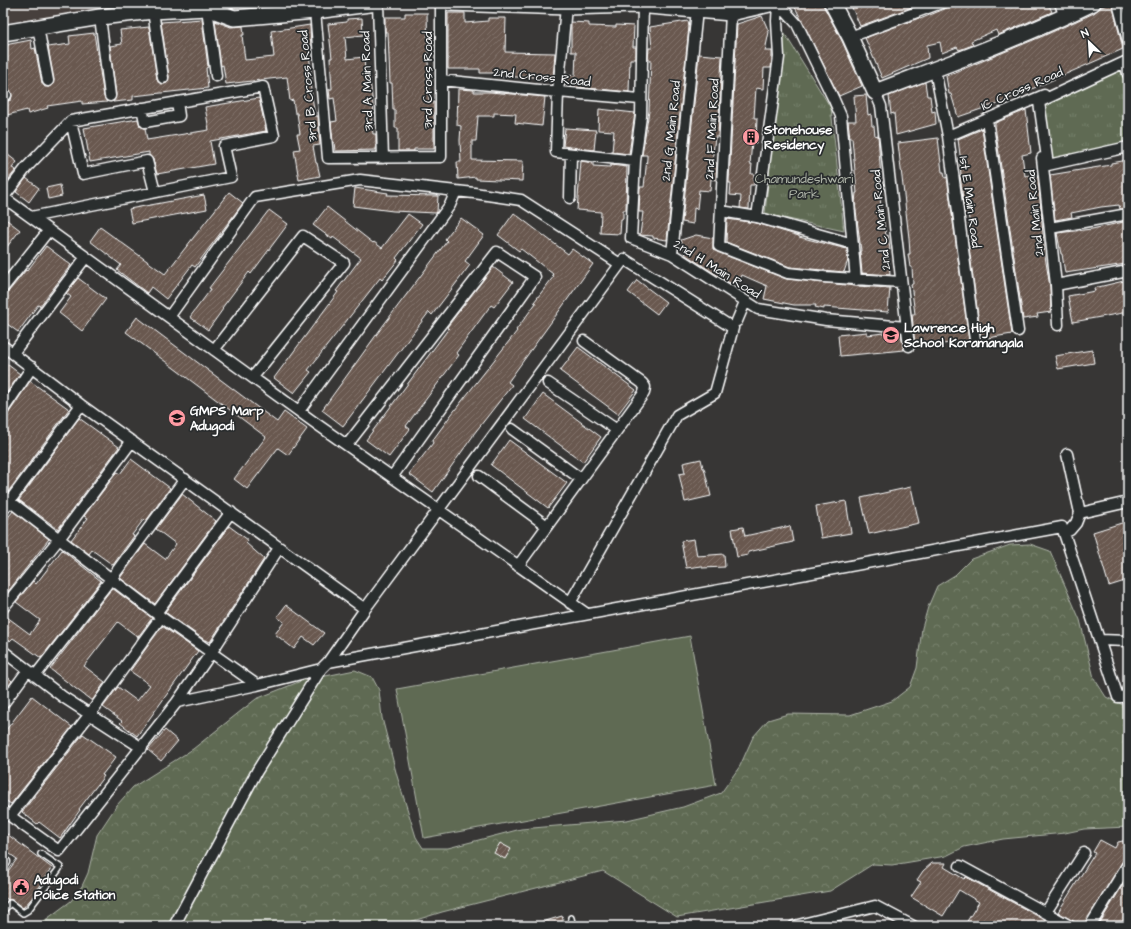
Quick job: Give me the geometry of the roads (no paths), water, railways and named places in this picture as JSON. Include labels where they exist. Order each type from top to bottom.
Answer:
[{"type":"street","points":[[3,33],[100,17],[153,11],[207,8],[234,18],[315,12],[378,3]]},
{"type":"street","name":"3rd A Main Road","points":[[378,3],[383,158]]},
{"type":"street","name":"3rd Cross Road","points":[[383,158],[441,157],[440,3]]},
{"type":"street","points":[[450,3],[537,4],[566,7],[643,4],[731,12],[774,3]]},
{"type":"street","points":[[757,217],[779,57],[777,21],[778,3]]},
{"type":"street","points":[[778,3],[797,24],[841,116],[856,280],[901,282]]},
{"type":"street","points":[[832,3],[850,37],[875,92],[935,70],[1062,10],[1093,3]]},
{"type":"street","points":[[850,37],[941,3]]},
{"type":"street","points":[[1118,3],[1127,36]]},
{"type":"street","name":"2nd H Main Road","points":[[643,4],[640,99],[641,116],[635,161],[631,238],[672,254],[758,309],[826,320],[906,327]]},
{"type":"street","points":[[566,7],[558,92],[556,152],[635,161]]},
{"type":"street","points":[[207,8],[216,76]]},
{"type":"street","name":"2nd G Main Road","points":[[672,254],[696,10]]},
{"type":"street","points":[[153,11],[163,78]]},
{"type":"street","name":"3rd B Cross Road","points":[[315,12],[328,158],[383,158]]},
{"type":"street","name":"2nd F Main Road","points":[[731,12],[719,246],[788,273],[824,278],[856,280]]},
{"type":"street","points":[[100,17],[110,96]]},
{"type":"street","points":[[38,27],[48,81]]},
{"type":"street","name":"1C Cross Road","points":[[948,136],[1036,99],[1128,55]]},
{"type":"street","points":[[1128,74],[1125,62],[1039,102],[1048,166],[1128,147]]},
{"type":"street","name":"1st E Main Road","points":[[935,70],[948,136],[975,340]]},
{"type":"street","name":"2nd Cross Road","points":[[441,80],[640,99]]},
{"type":"street","points":[[31,217],[231,177],[224,146],[274,136],[263,87],[72,121],[26,168],[3,197],[347,446],[587,614]]},
{"type":"street","name":"2nd C Main Road","points":[[875,92],[881,106],[909,346]]},
{"type":"street","name":"2nd Main Road","points":[[1036,99],[1056,285],[1058,325]]},
{"type":"street","points":[[142,108],[145,122],[179,116],[177,102]]},
{"type":"street","points":[[987,119],[1018,331]]},
{"type":"street","points":[[72,121],[83,174],[148,161],[155,192]]},
{"type":"street","points":[[1044,172],[1128,153]]},
{"type":"street","points":[[570,154],[570,198]]},
{"type":"street","points":[[169,317],[255,197],[360,180],[474,192],[521,200],[620,264]]},
{"type":"street","points":[[299,411],[450,205],[456,191]]},
{"type":"street","points":[[721,211],[757,217],[853,244]]},
{"type":"street","points":[[1050,228],[1128,214]]},
{"type":"street","points":[[3,288],[49,230]]},
{"type":"street","points":[[214,350],[302,236],[344,263],[253,378]]},
{"type":"street","points":[[347,446],[498,252],[535,277],[392,477]]},
{"type":"street","points":[[13,354],[86,257]]},
{"type":"street","points":[[174,926],[257,771],[324,665],[624,259],[733,328],[715,393],[677,416],[570,603]]},
{"type":"street","points":[[1056,285],[1128,271]]},
{"type":"street","points":[[737,321],[745,302]]},
{"type":"street","points":[[518,566],[644,393],[645,388],[642,383],[584,341]]},
{"type":"street","points":[[3,346],[81,405],[365,609]]},
{"type":"street","points":[[3,410],[32,367]]},
{"type":"street","points":[[548,383],[617,430]]},
{"type":"street","points":[[3,510],[6,499],[81,405]]},
{"type":"street","points":[[512,429],[581,479]]},
{"type":"street","points":[[3,608],[59,539],[132,441]]},
{"type":"street","points":[[1064,533],[1076,524],[1080,513],[1067,454]]},
{"type":"street","points":[[479,476],[547,526]]},
{"type":"street","points":[[3,704],[32,673],[111,579],[185,479]]},
{"type":"street","points":[[6,499],[159,615],[257,685]]},
{"type":"street","points":[[1080,513],[1128,502]]},
{"type":"street","points":[[231,512],[90,714],[6,813],[59,851],[177,702],[211,653],[279,548]]},
{"type":"street","points":[[177,702],[257,685],[324,665],[587,614],[1062,527],[1118,697],[1128,697]]},
{"type":"street","points":[[1100,640],[1128,641]]},
{"type":"street","points":[[3,651],[63,697],[142,748]]},
{"type":"street","points":[[1046,912],[1084,853]]},
{"type":"street","points":[[1090,926],[1128,864]]},
{"type":"street","points":[[960,866],[1070,926]]},
{"type":"street","points":[[794,926],[875,906],[913,926]]},
{"type":"lane","points":[[3,911],[10,903],[20,912],[23,913],[28,910],[59,869],[60,867],[41,854]]},
{"type":"lane","points":[[571,918],[573,926]]},
{"type":"place","name":"Stonehouse Residency","points":[[751,137]]},
{"type":"place","name":"Lawrence High School Koramangala","points":[[891,335]]},
{"type":"place","name":"GMPS Marp Adugodi","points":[[177,418]]},
{"type":"place","name":"Adugodi Police Station","points":[[21,887]]},
{"type":"park label","name":"Chamundeshwari Park","points":[[804,186]]}]
